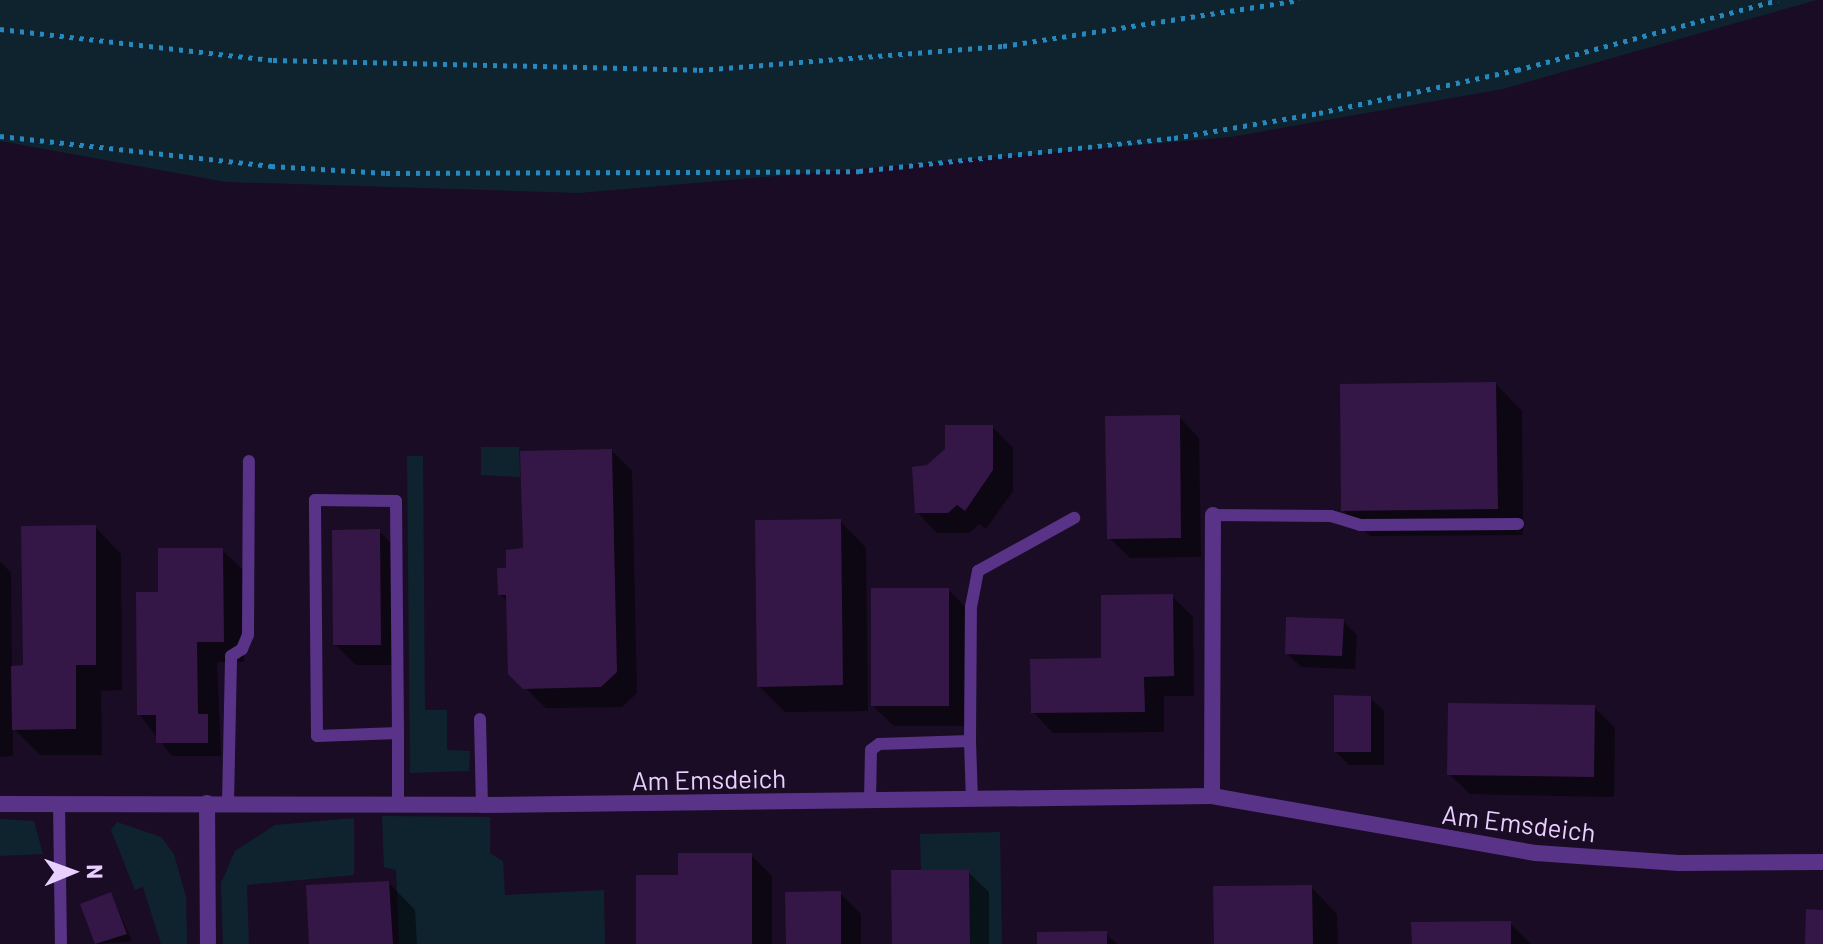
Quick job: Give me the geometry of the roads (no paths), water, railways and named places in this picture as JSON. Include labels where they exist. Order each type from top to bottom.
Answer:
[{"type":"street","points":[[1212,796],[1213,515]]},
{"type":"street","name":"Am Emsdeich","points":[[0,804],[482,805],[1212,796],[1536,853],[1679,863],[1823,862]]},
{"type":"street","points":[[207,803],[208,944]]},
{"type":"lane","points":[[228,803],[231,656],[242,649],[248,635],[249,461]]},
{"type":"lane","points":[[398,733],[317,736],[315,500],[396,501],[398,733],[398,804]]},
{"type":"lane","points":[[1213,515],[1331,516],[1360,525],[1518,524]]},
{"type":"lane","points":[[972,800],[971,607],[978,571],[1074,518]]},
{"type":"lane","points":[[480,719],[482,805]]},
{"type":"lane","points":[[870,801],[871,750],[879,744],[970,741]]},
{"type":"lane","points":[[59,803],[61,944]]}]
